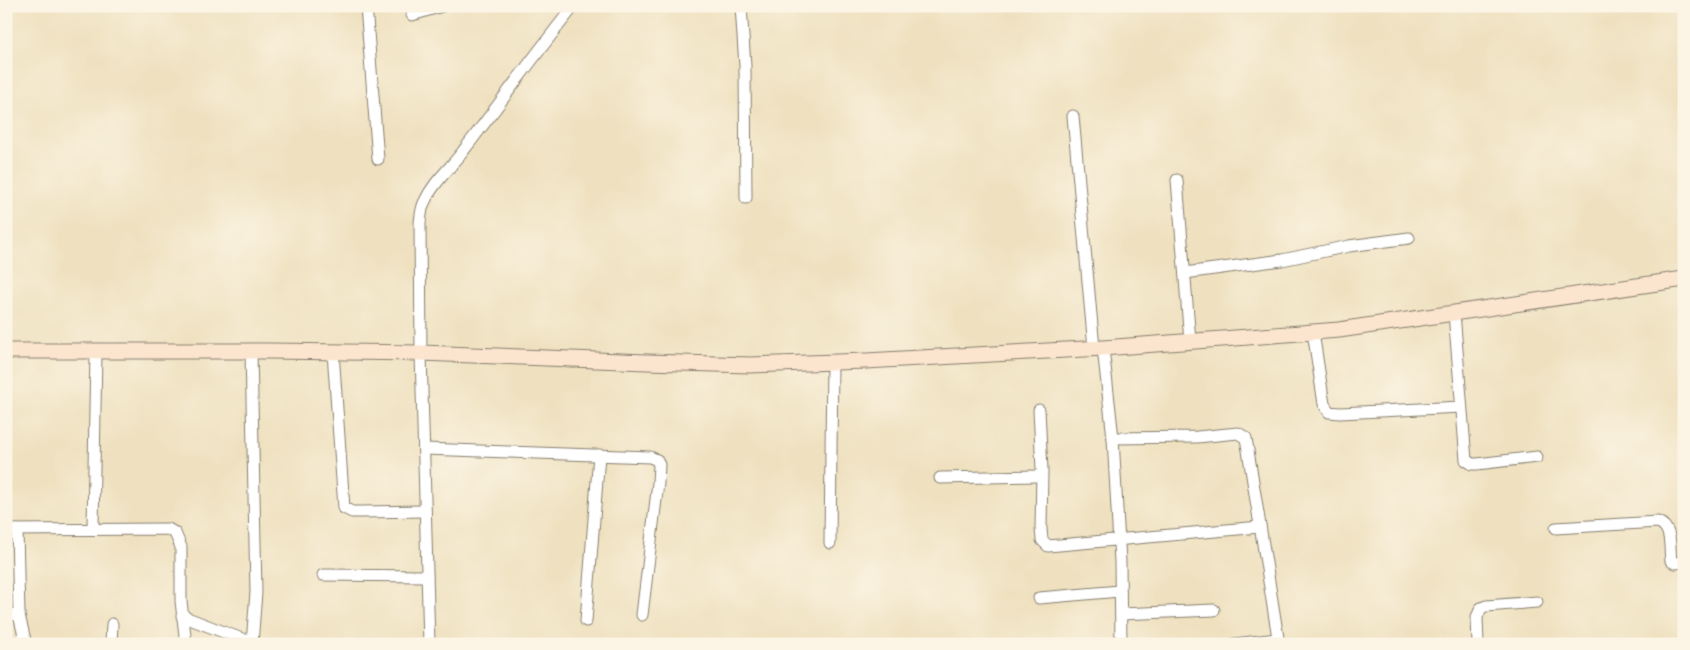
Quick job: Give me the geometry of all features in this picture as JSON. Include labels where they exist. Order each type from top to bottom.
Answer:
[{"type":"main road","points":[[6,351],[421,353],[694,363],[832,362],[1099,348],[1339,330],[1684,279]]},
{"type":"street","points":[[366,6],[378,159]]},
{"type":"street","points":[[412,15],[442,6]]},
{"type":"street","points":[[429,644],[421,353],[421,209],[425,199],[445,171],[462,152],[536,53],[574,6]]},
{"type":"street","points":[[741,6],[745,66],[746,198]]},
{"type":"street","points":[[1074,116],[1099,348],[1113,438],[1119,539],[1121,644]]},
{"type":"street","points":[[1177,180],[1190,341]]},
{"type":"street","points":[[1185,274],[1282,260],[1350,246],[1409,238]]},
{"type":"street","points":[[1454,313],[1465,457],[1468,462],[1477,464],[1536,457]]},
{"type":"street","points":[[1313,332],[1324,404],[1329,412],[1461,407]]},
{"type":"street","points":[[93,529],[96,350]]},
{"type":"street","points":[[182,616],[253,643],[256,582],[251,351]]},
{"type":"street","points":[[333,352],[344,508],[352,512],[426,511]]},
{"type":"street","points":[[830,543],[832,362]]},
{"type":"street","points":[[1039,410],[1040,529],[1044,544],[1051,547],[1260,527]]},
{"type":"street","points":[[1113,438],[1197,437],[1238,433],[1248,442],[1279,642],[1234,644]]},
{"type":"street","points":[[424,449],[650,457],[657,460],[659,464],[642,614]]},
{"type":"street","points":[[586,620],[599,455]]},
{"type":"street","points":[[940,478],[1041,476]]},
{"type":"street","points":[[1556,528],[1658,522],[1666,527],[1668,532],[1672,561],[1675,563],[1684,562]]},
{"type":"street","points":[[26,644],[19,614],[11,530],[168,529],[175,534],[181,546],[182,616],[186,644]]},
{"type":"street","points":[[323,575],[427,576]]},
{"type":"street","points":[[1039,598],[1120,591]]},
{"type":"street","points":[[1478,644],[1477,617],[1480,608],[1537,602]]},
{"type":"street","points":[[1121,614],[1214,610]]},
{"type":"street","points":[[6,614],[19,614]]},
{"type":"street","points":[[111,644],[112,624]]}]
